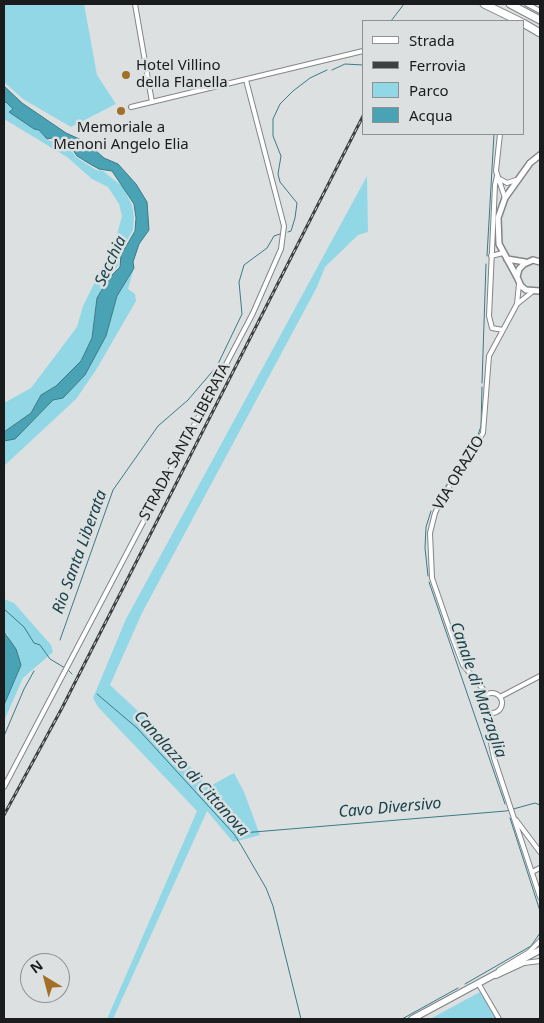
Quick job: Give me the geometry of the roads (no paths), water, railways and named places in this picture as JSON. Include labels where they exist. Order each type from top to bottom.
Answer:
[{"type":"highway","points":[[484,4],[517,20]]},
{"type":"highway","points":[[510,4],[540,20]]},
{"type":"highway","points":[[524,25],[540,33]]},
{"type":"main road","points":[[412,1019],[540,950]]},
{"type":"street","points":[[135,4],[152,102]]},
{"type":"street","points":[[527,4],[539,10]]},
{"type":"street","points":[[535,4],[539,10]]},
{"type":"street","points":[[131,107],[362,51]]},
{"type":"street","name":"STRADA SANTA LIBERATA","points":[[4,787],[253,313],[282,244],[284,226],[246,80]]},
{"type":"street","points":[[500,135],[495,185],[489,320],[494,329],[503,330]]},
{"type":"street","points":[[540,155],[518,179],[505,198],[499,211],[497,224],[498,238],[504,256],[519,283],[523,289],[532,292],[540,291]]},
{"type":"street","points":[[497,176],[507,183],[518,179]]},
{"type":"street","points":[[497,176],[505,198]]},
{"type":"street","points":[[491,256],[504,256],[515,262],[540,262]]},
{"type":"street","points":[[517,277],[521,266],[527,262]]},
{"type":"street","name":"VIA ORAZIO","points":[[487,694],[463,665],[452,640],[432,578],[430,533],[434,513],[483,433],[488,361],[517,304],[519,283]]},
{"type":"street","name":"VIA ORAZIO","points":[[517,304],[532,292]]},
{"type":"street","points":[[500,698],[540,676]]},
{"type":"street","points":[[491,713],[485,710],[482,705],[482,699],[487,694],[493,693],[500,698]]},
{"type":"street","points":[[491,713],[500,709],[500,698]]},
{"type":"street","points":[[491,713],[491,744],[540,897]]},
{"type":"street","points":[[513,815],[540,852]]},
{"type":"street","points":[[532,872],[540,868]]},
{"type":"street","points":[[489,978],[503,966],[529,952],[540,941]]},
{"type":"street","points":[[489,978],[506,973],[524,963],[540,961]]},
{"type":"street","points":[[478,983],[499,1019]]},
{"type":"water","points":[[4,86],[22,103],[66,133],[86,142],[104,158],[118,164],[136,184],[147,202],[149,230],[139,244],[133,262],[134,268],[117,296],[106,336],[85,375],[63,398],[53,400],[15,439],[4,441],[4,432],[31,413],[41,395],[56,386],[81,361],[92,338],[97,298],[108,279],[120,267],[121,255],[135,231],[136,218],[134,204],[112,171],[99,169],[90,164],[77,156],[69,144],[58,142],[57,137],[47,139],[39,130],[34,129],[9,112],[13,109],[6,102],[4,103]]},
{"type":"water","points":[[4,632],[16,649],[21,665],[4,705]]},
{"type":"waterway","name":"Rio Santa Liberata","points":[[392,20],[404,4]]},
{"type":"waterway","name":"Rio Santa Liberata","points":[[332,70],[345,64],[362,65]]},
{"type":"waterway","name":"Rio Santa Liberata","points":[[288,232],[291,231],[297,203],[280,182],[278,174],[281,156],[273,136],[273,119],[280,104],[293,91],[310,78],[327,70]]},
{"type":"waterway","name":"Canale di Marzaglia","points":[[487,256],[494,135]]},
{"type":"waterway","name":"Rio Santa Liberata","points":[[60,640],[113,490],[158,426],[188,400],[217,366],[242,314],[239,282],[244,265],[267,248],[274,236],[280,234]]},
{"type":"waterway","name":"Canale di Marzaglia","points":[[482,383],[486,264]]},
{"type":"waterway","name":"Canale di Marzaglia","points":[[434,505],[478,435],[481,426],[482,387]]},
{"type":"waterway","name":"Canale di Marzaglia","points":[[428,576],[425,548],[426,527],[431,511]]},
{"type":"waterway","name":"Canale di Marzaglia","points":[[429,582],[505,804]]},
{"type":"waterway","name":"Canalazzo di Cittanova","points":[[4,609],[24,627],[34,643],[40,645],[50,659],[65,668]]},
{"type":"waterway","name":"Canalazzo di Cittanova","points":[[68,670],[72,674]]},
{"type":"waterway","name":"Rio Santa Liberata","points":[[4,736],[24,689],[34,671]]},
{"type":"waterway","name":"Canalazzo di Cittanova","points":[[97,694],[137,728],[234,834],[241,845],[266,888],[273,906],[301,1019]]},
{"type":"waterway","name":"Cavo Diversivo","points":[[242,833],[506,811],[535,803],[540,805]]},
{"type":"waterway","name":"Canale di Marzaglia","points":[[510,818],[540,911]]},
{"type":"waterway","name":"Canale di Marzaglia","points":[[465,984],[531,946],[540,933]]},
{"type":"waterway","name":"Canale di Marzaglia","points":[[402,1019],[458,988]]},
{"type":"railway","points":[[4,815],[62,708],[362,118]]},
{"type":"place","name":"Hotel Villino della Flanella","points":[[126,75]]},
{"type":"place","name":"Memoriale a Menoni Angelo Elia","points":[[121,111]]},
{"type":"water label","name":"Secchia","points":[[111,261]]}]
